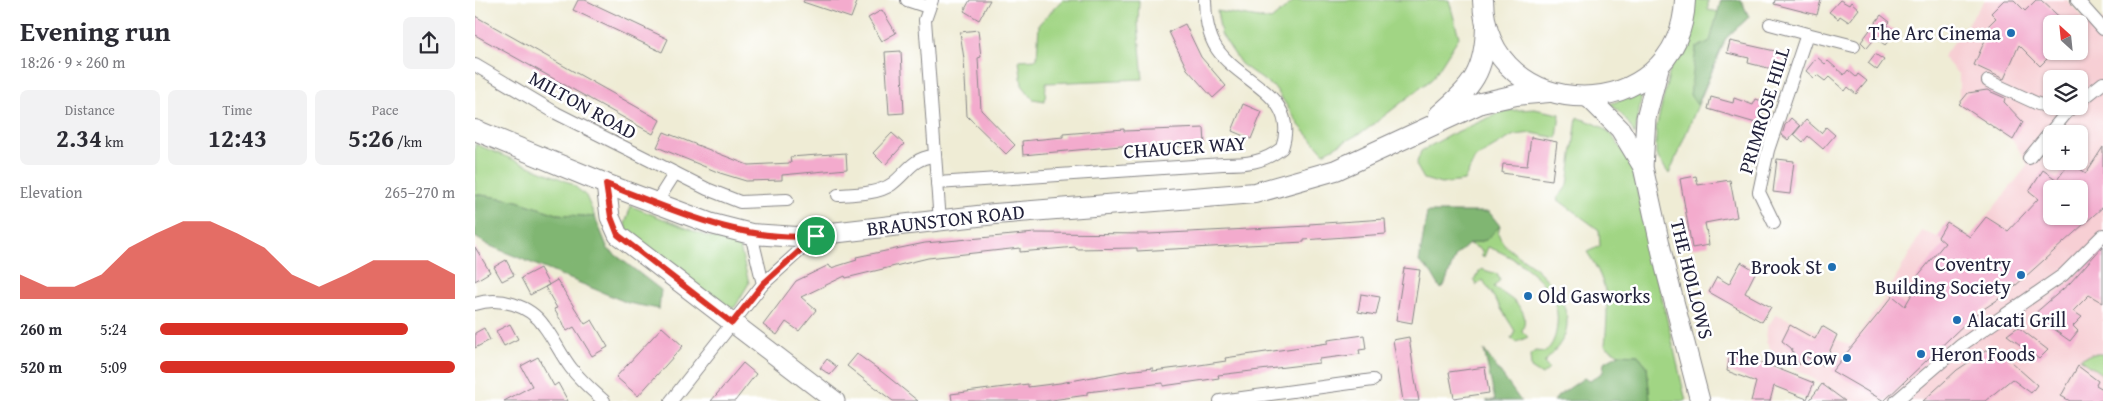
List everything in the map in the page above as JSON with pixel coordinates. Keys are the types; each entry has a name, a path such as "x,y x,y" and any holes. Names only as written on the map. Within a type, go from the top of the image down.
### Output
{"main road":[{"path":"1483,0 1486,24 1496,47 1509,66 1529,82 1549,92 1570,97 1589,98 1615,93 1639,82 1660,64 1677,38 1685,13 1685,0"},
{"name":"BRAUNSTON ROAD","path":"1424,128 1467,90 1480,66 1485,46 1486,24"},
{"path":"1643,167 1646,118 1660,64"},
{"name":"BRAUNSTON ROAD","path":"475,130 606,184 712,224 751,234 797,237 940,222 995,214 1255,193 1336,170 1481,103 1516,95 1549,92"},
{"path":"1589,98 1620,129 1643,167"},
{"name":"THE HOLLOWS","path":"1643,167 1665,267 1700,401"},
{"path":"606,184 611,217 618,235 835,401"}],"street":[{"path":"907,0 930,4 925,20 933,156 940,222"},
{"name":"CHAUCER WAY","path":"937,183 1223,164 1250,164 1271,157 1282,148 1286,121 1279,106 1216,48 1210,32 1205,0"},
{"path":"2077,0 2103,29"},
{"name":"PRIMROSE HILL","path":"1770,24 1854,46"},
{"name":"PRIMROSE HILL","path":"1774,223 1759,192 1768,150 1807,34"},
{"name":"MILTON ROAD","path":"475,65 556,113 707,189 739,202 787,200"},
{"path":"1989,81 2043,105"},
{"path":"2088,95 2103,84"},
{"path":"2029,158 2064,115"},
{"path":"838,195 859,194 886,188 918,159 933,156"},
{"path":"656,203 675,174"},
{"path":"751,234 763,284"},
{"path":"1896,401 1960,346 2063,275 2103,235"},
{"path":"671,401 763,284 816,236"},
{"path":"475,304 493,301 507,302 534,315 544,325 572,369 604,401"},
{"path":"1220,401 1373,380"}],"shaded area":[{"path":"1985,0 2067,0 2080,15 2043,15 2043,60 2088,60 2088,23 2093,29 2103,20 2103,401 1820,401 1830,388 1777,359 1766,342 1767,328 1776,314 1850,345 1883,301 1922,231 1938,237 1947,222 1970,237 2028,165 2013,140 1959,104 1959,75 1943,57"}],"green space":[{"path":"1062,0 1139,0 1138,24 1143,79 1046,83 1045,101 1033,99 1022,85 1019,60 1037,59 1039,24"},
{"path":"1295,0 1449,0 1459,37 1432,79 1366,130 1324,153 1299,125 1276,89 1241,64 1221,34 1217,11 1271,20"},
{"path":"1694,0 1708,0 1708,10 1719,12 1721,0 1741,0 1749,17 1726,38 1669,174 1656,155 1656,129 1672,62 1686,35"},
{"path":"1721,0 1741,0 1749,17 1726,38 1697,105 1690,95 1696,48 1710,41"},
{"path":"1643,88 1635,135 1624,117 1609,104 1625,99"},
{"path":"1534,109 1560,114 1557,138 1532,133 1514,135 1475,158 1464,181 1441,184 1424,179 1416,165 1421,151 1450,135 1504,111"},
{"path":"1577,118 1597,125 1610,134 1631,165 1686,401 1650,401 1647,366 1638,355 1619,354 1605,346 1606,297 1600,276 1587,252 1600,246 1599,230 1557,199 1568,185"},
{"path":"475,144 571,183 586,196 595,217 557,214 514,200 475,194"},
{"path":"475,194 514,200 557,214 595,217 608,249 661,290 659,309 628,303 488,245 475,237"},
{"path":"631,206 706,236 739,244 749,283 735,307 724,310 631,239 625,224"},
{"path":"1427,212 1489,212 1500,226 1486,240 1469,244 1456,255 1444,286 1441,289 1431,272 1419,262"},
{"path":"1500,226 1498,233 1504,244 1541,273 1555,290 1565,311 1567,321 1566,332 1559,345 1544,363 1549,369 1542,375 1531,368 1530,355 1535,351 1545,352 1554,340 1557,311 1553,298 1536,276 1513,258 1488,247 1484,257 1482,257 1482,250 1469,244 1486,240"},
{"path":"1481,269 1497,274 1500,280 1494,287 1513,300 1522,310 1524,323 1522,331 1528,337 1517,342 1511,339 1515,331 1483,280 1476,285 1474,280"},
{"path":"1484,350 1521,401 1486,401 1495,400"},
{"path":"1619,354 1638,355 1647,366 1650,401 1554,401 1558,396 1584,378 1590,381 1603,372 1604,362"},
{"path":"2091,354 2103,354 2103,375 2080,359"}],"building":[{"path":"578,0 585,0 668,39 662,52 573,10"},
{"path":"804,0 851,0 857,2 851,18 803,2"},
{"path":"970,0 990,0 979,20 964,11"},
{"path":"1775,0 1821,0 1817,15 1774,4"},
{"path":"1840,0 1849,5 1851,2 1859,9 1849,22 1840,16 1838,19 1829,12"},
{"path":"2004,0 2014,0 2025,11 2036,0 2041,0 2057,15 2043,15 2043,60 2046,60 2040,66 2019,45 2004,79 1974,65 1986,38 1981,33 1996,18 1991,13"},
{"path":"882,10 896,33 882,41 868,18"},
{"path":"1881,15 1890,22 1887,25 1896,32 1885,45 1877,39 1878,35 1867,48 1861,42"},
{"path":"475,16 660,120 653,134 475,35"},
{"path":"1185,24 1201,57 1226,86 1213,98 1187,69 1169,32"},
{"path":"978,30 981,57 978,58 981,110 1015,145 1006,154 967,116 964,59 960,32"},
{"path":"1730,41 1784,53 1780,71 1748,63 1749,58 1727,53"},
{"path":"901,51 904,113 889,114 885,52"},
{"path":"1875,54 1884,60 1877,70 1868,63"},
{"path":"1817,57 1825,64 1828,61 1844,75 1848,70 1856,77 1858,74 1867,81 1856,94 1848,87 1845,91 1829,77 1825,81 1817,75 1814,78 1806,71"},
{"path":"1987,90 2005,98 2004,102 2023,122 2013,140 1959,104 1968,93"},
{"path":"1711,97 1733,103 1734,98 1753,105 1756,99 1767,103 1759,124 1708,109"},
{"path":"1243,104 1262,112 1251,139 1232,131"},
{"path":"1791,118 1800,126 1788,140 1782,135 1785,125"},
{"path":"1806,120 1821,133 1826,127 1835,135 1823,149 1808,136 1803,142 1794,134"},
{"path":"1204,128 1205,145 1171,147 1171,144 1132,147 1132,145 1023,155 1022,141 1063,137 1063,134 1124,129 1124,131"},
{"path":"664,132 748,165 791,163 790,157 846,153 847,169 782,175 782,180 746,181 720,173 657,147"},
{"path":"892,133 904,144 885,165 873,153"},
{"path":"1531,137 1557,142 1552,180 1502,173 1503,164 1527,166"},
{"path":"2103,147 2103,207 2088,220 2088,180 2057,180 2064,170 2082,170 2086,173"},
{"path":"1777,159 1794,161 1790,194 1773,192"},
{"path":"2043,170 2057,180 2043,180 2043,225 2083,225 2005,295 1973,316 1884,401 1832,371 1893,296 1905,306 1920,280 1916,278 1945,243 1938,237 1947,222 1970,237 1986,217 2008,231 2038,199 2029,192"},
{"path":"1696,176 1698,185 1730,180 1737,217 1705,223 1709,245 1692,248 1680,179"},
{"path":"1385,219 1386,234 1304,240 1304,242 1137,251 1137,248 1076,249 1076,247 1020,252 1020,248 928,258 846,278 845,276 801,297 816,310 799,331 786,322 777,335 763,325 796,281 829,265 831,268 857,260 856,257 925,243 1035,233 1149,234 1309,226 1309,224"},
{"path":"2103,246 2103,303 2089,295 2073,311 2082,317 2073,326 2078,331 2070,341 2033,315 2070,283"},
{"path":"475,247 490,272 475,281"},
{"path":"506,260 514,275 502,281 494,267"},
{"path":"1741,262 1756,271 1745,293 1771,307 1762,322 1709,292 1717,277 1729,284"},
{"path":"540,268 549,285 530,295 521,278"},
{"path":"1404,268 1420,270 1412,323 1396,320"},
{"path":"557,280 585,324 592,320 608,347 592,356 574,327 567,331 554,309 557,308 545,287"},
{"path":"1361,294 1380,297 1376,315 1358,312"},
{"path":"510,324 518,339 504,346 496,331"},
{"path":"1790,325 1815,339 1822,326 1837,335 1823,366 1805,356 1799,365 1791,348 1782,341"},
{"path":"662,327 683,346 638,396 616,377"},
{"path":"2018,327 2048,350 2039,359 2007,335"},
{"path":"484,328 490,340 475,348 475,333"},
{"path":"1364,335 1366,349 1359,350 1360,354 1319,359 1319,363 1218,375 1219,378 1163,386 1163,383 1087,392 1087,395 1045,401 952,401 951,394 1028,384 1028,387 1060,383 1125,371 1153,368 1153,371 1193,366 1226,361 1225,358 1328,343 1328,340"},
{"path":"1409,337 1419,401 1403,401 1393,340"},
{"path":"1993,346 2037,385 2031,393 2012,379 1985,401 1923,401 1957,370"},
{"path":"857,354 918,401 893,401 866,381 847,366"},
{"path":"1730,355 1774,367 1814,383 1807,399 1774,386 1770,401 1751,401 1756,382 1727,371"},
{"path":"538,357 554,386 558,383 568,401 504,401 532,386 521,366"},
{"path":"827,359 837,367 830,375 820,368"},
{"path":"743,363 756,374 735,401 711,401"},
{"path":"2078,366 2098,381 2096,385 2103,389 2103,401 2070,401 2061,396"},
{"path":"1485,367 1489,393 1454,398 1449,372"},
{"path":"1822,384 1845,401 1809,401"}],"place":[{"name":"The Arc Cinema","path":"2011,33"},
{"name":"Brook St","path":"1832,267"},
{"name":"Coventry Building Society","path":"2021,275"},
{"name":"Old Gasworks","path":"1528,296"},
{"name":"Alacati Grill","path":"1957,320"},
{"name":"Heron Foods","path":"1921,354"},
{"name":"The Dun Cow","path":"1847,358"}],"route":[{"path":"606,184 712,224 751,234 797,237 816,236 763,284 732,323 632,248 618,235 611,217 606,184"}]}
